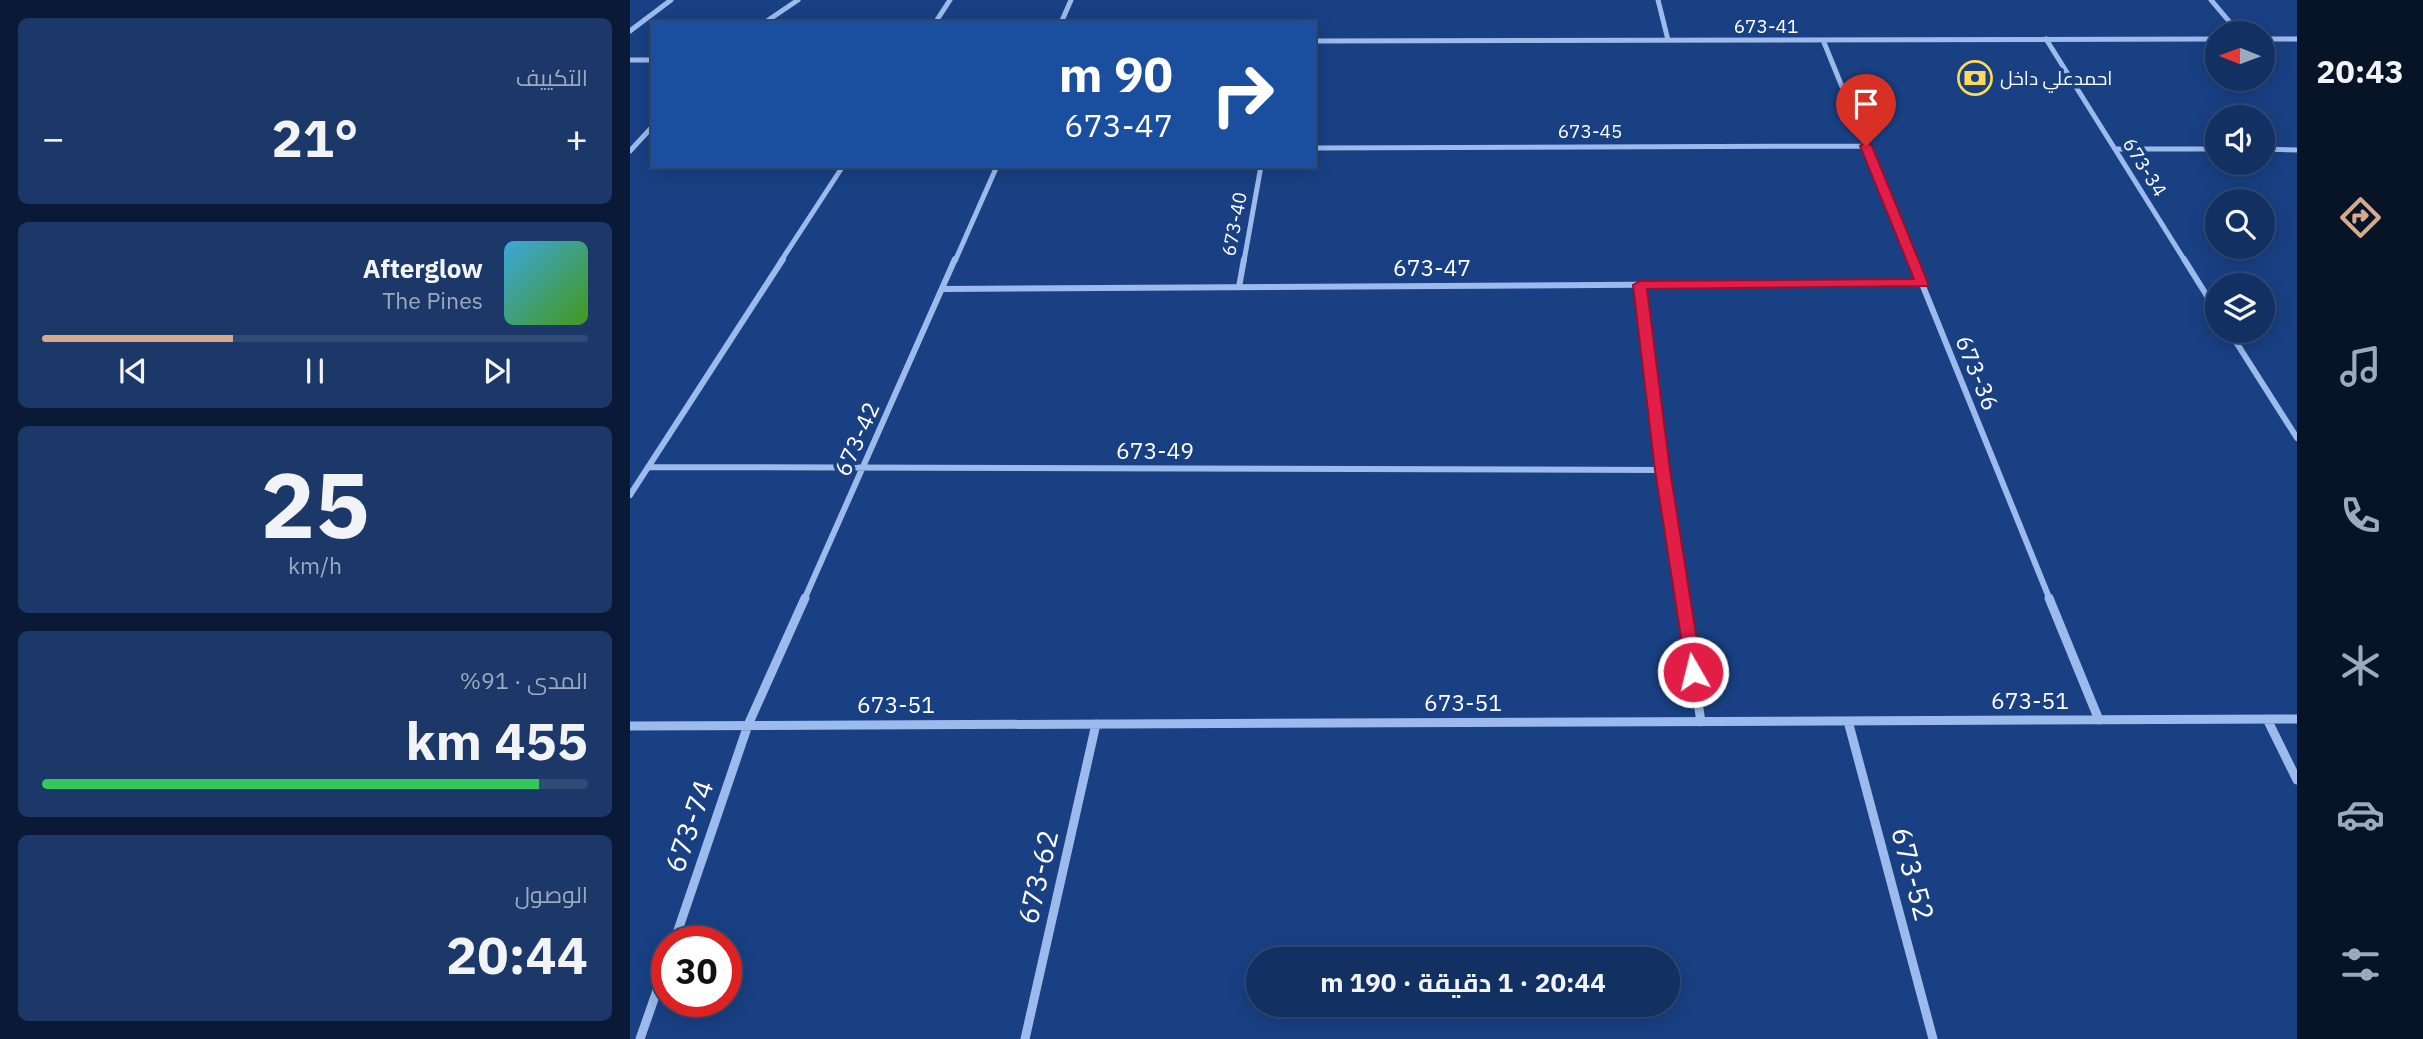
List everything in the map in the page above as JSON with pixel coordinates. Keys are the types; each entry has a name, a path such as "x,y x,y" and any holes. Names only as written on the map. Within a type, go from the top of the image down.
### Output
{"street":[{"path":"630,31 671,0"},
{"path":"767,21 797,0"},
{"path":"937,21 950,0"},
{"path":"1062,21 1071,0"},
{"path":"1658,0 1668,40"},
{"path":"2211,0 2229,21"},
{"name":"673-34","path":"2046,39 2205,293"},
{"name":"673-41","path":"1316,41 2205,39"},
{"path":"2275,39 2297,39"},
{"name":"673-36","path":"1823,40 2099,720"},
{"path":"630,60 651,60"},
{"path":"630,151 651,127"},
{"name":"673-45","path":"1316,148 1866,146"},
{"path":"2115,149 2205,149"},
{"path":"2275,149 2297,150"},
{"path":"630,495 842,168"},
{"name":"673-42","path":"748,725 996,168"},
{"name":"673-40","path":"1239,287 1261,168"},
{"name":"673-47","path":"943,289 1922,283"},
{"path":"1640,285 1663,470 1701,722"},
{"path":"2237,343 2297,438"},
{"name":"673-49","path":"648,467 1663,470"},
{"path":"2267,719 2297,780"},
{"name":"673-51","path":"630,726 2297,719"},
{"name":"673-52","path":"1848,721 1933,1039"},
{"name":"673-62","path":"1025,1039 1096,724"},
{"name":"673-74","path":"679,926 748,725"},
{"path":"640,1039 651,1008"}],"place":[{"name":"احمدعلي داخل","path":"1975,78"}],"route":[{"path":"1693,672 1663,470 1640,285 1922,283 1866,146"}]}
